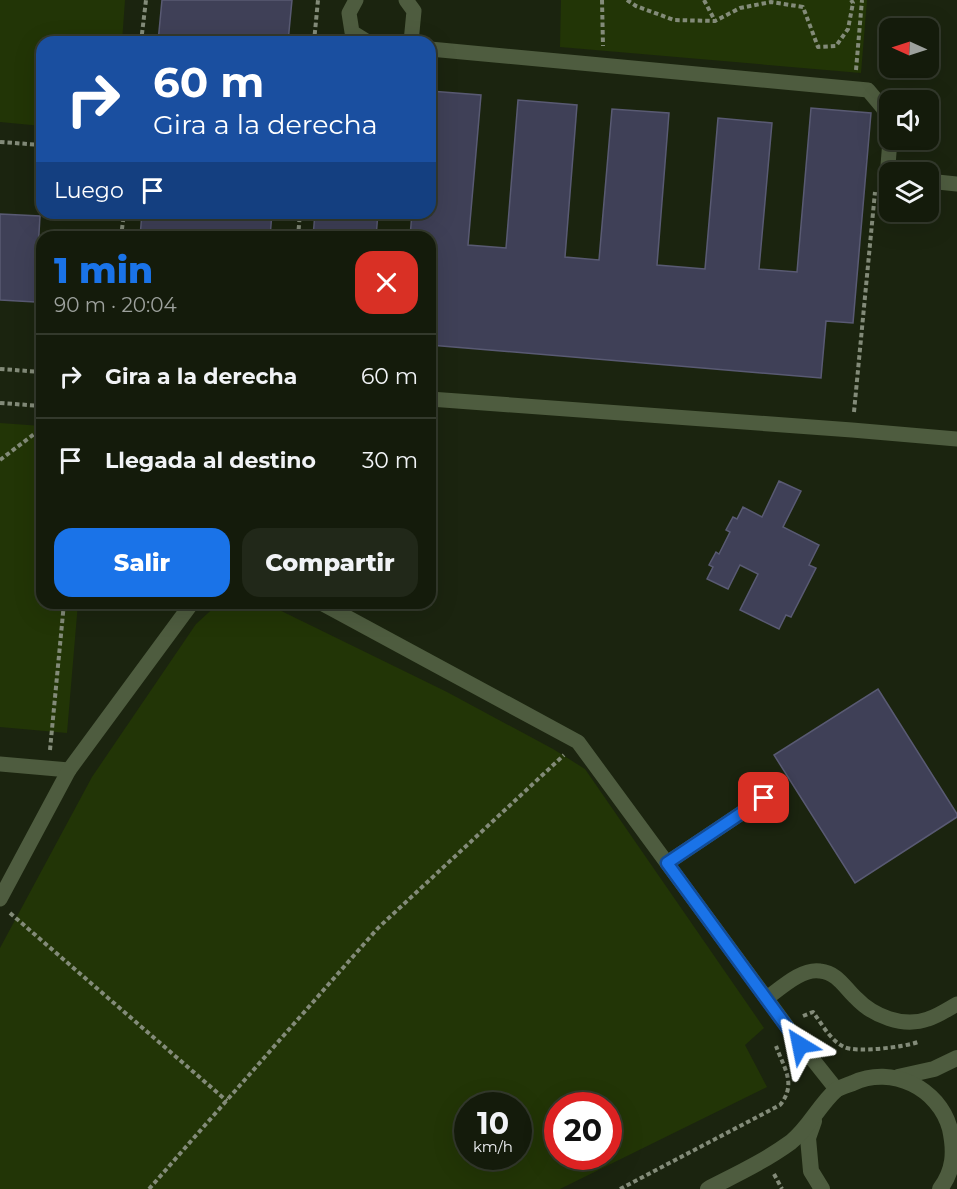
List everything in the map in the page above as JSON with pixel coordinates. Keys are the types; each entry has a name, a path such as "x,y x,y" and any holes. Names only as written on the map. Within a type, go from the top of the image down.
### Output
{"street":[{"path":"708,1189 766,1159 794,1139 837,1090 865,1077 898,1077 934,1068 957,1058"},
{"path":"898,1077 926,1091 946,1116 954,1147 948,1178"},
{"path":"817,1112 808,1138 811,1171 822,1189"}],"lane":[{"path":"356,0 349,13 352,32 358,36"},
{"path":"406,0 414,11 412,36"},
{"path":"436,50 854,88 868,90 879,103"},
{"path":"939,182 957,184"},
{"path":"436,399 957,439"},
{"path":"0,899 69,770 188,609"},
{"path":"332,609 578,742 837,1090"},
{"path":"0,764 69,770"},
{"path":"667,863 764,798"},
{"path":"767,998 797,976 819,970 839,978 857,1000 882,1017 901,1023 927,1020 957,1004"}],"path":[{"path":"142,36 146,0"},
{"path":"315,36 318,0"},
{"path":"602,0 604,65"},
{"path":"627,0 636,6 674,20 716,21 740,8 771,1 803,7 818,48 836,46 848,29 853,3 851,0"},
{"path":"636,6 641,0"},
{"path":"704,0 716,21"},
{"path":"854,88 862,0"},
{"path":"0,142 36,145"},
{"path":"852,430 875,191"},
{"path":"0,369 36,372"},
{"path":"0,403 36,406"},
{"path":"0,460 36,433"},
{"path":"48,768 63,609"},
{"path":"148,1189 378,928 578,742"},
{"path":"9,912 227,1101"},
{"path":"620,1189 780,1105 788,1096 790,1085 772,1038 807,1013 813,1012 832,1038 846,1048 902,1048 920,1042"}],"green space":[{"path":"0,0 125,0 122,36 36,36 36,125 0,122"},
{"path":"561,0 867,0 861,73 560,47"},
{"path":"0,423 36,426 36,609 77,609 67,733 0,727"},
{"path":"212,609 277,609 447,692 553,749 585,769 764,1028 745,1045 767,1087 622,1158 622,1092 544,1092 544,1170 599,1170 560,1189 0,1189 0,948 92,777 196,624"}],"building":[{"path":"162,0 292,0 289,36 159,36"},
{"path":"436,91 481,95 468,245 506,248 518,100 577,105 565,257 599,260 612,109 669,113 657,265 705,269 718,118 772,123 759,269 797,272 811,108 871,113 853,323 826,321 821,378 436,346 436,231 410,231 412,219 436,219"},
{"path":"0,214 36,216 36,219 40,219 39,231 36,231 35,302 0,300"},
{"path":"142,219 272,219 270,231 140,231"},
{"path":"314,219 378,219 376,231 314,231"},
{"path":"779,481 801,491 783,527 819,545 809,565 816,568 791,617 786,615 779,629 740,610 758,574 740,565 728,589 707,579 713,567 709,565 716,552 719,554 730,532 726,530 733,517 737,519 743,507 762,517"},
{"path":"878,689 957,817 855,883 774,755"}],"route":[{"path":"764,798 667,863 800,1045"}]}
